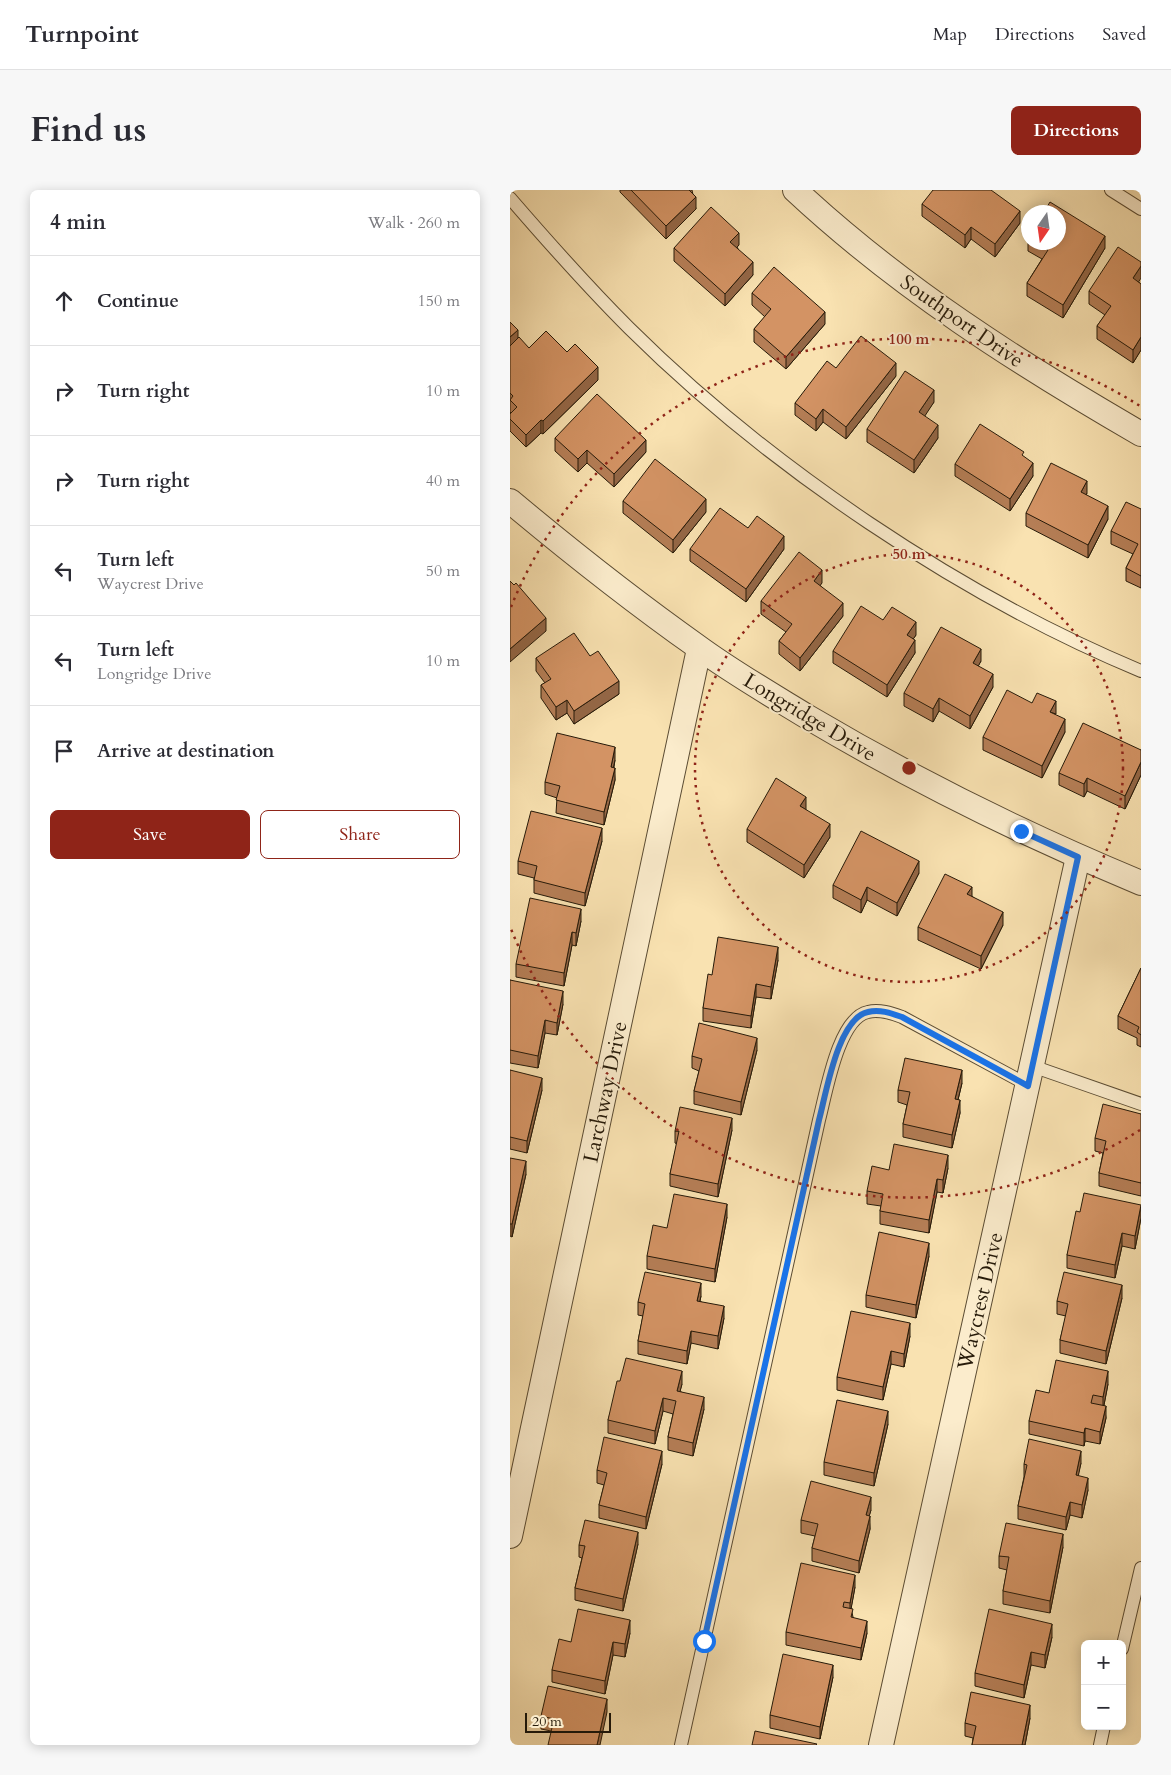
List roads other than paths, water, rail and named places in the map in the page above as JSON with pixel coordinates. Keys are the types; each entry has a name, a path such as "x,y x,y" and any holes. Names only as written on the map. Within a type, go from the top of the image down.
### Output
{"street":[{"name":"Southport Drive","path":"795,190 830,223 941,310 1048,381 1141,434"},
{"name":"Longridge Drive","path":"510,500 601,577 699,648 871,754 1021,831 1141,883"},
{"name":"Larchway Drive","path":"510,1536 699,648"},
{"name":"Waycrest Drive","path":"881,1745 1078,857"}],"lane":[{"path":"1111,190 1141,209"},
{"path":"510,198 556,252 629,328 710,402 780,458 857,515 941,568 1012,609 1086,648 1141,671"},
{"path":"681,1745 819,1120 838,1050 849,1026 856,1017 867,1012 888,1012 1030,1076 1141,1104"},
{"path":"1124,1640 1141,1568"},
{"path":"1100,1745 1103,1730"}]}
